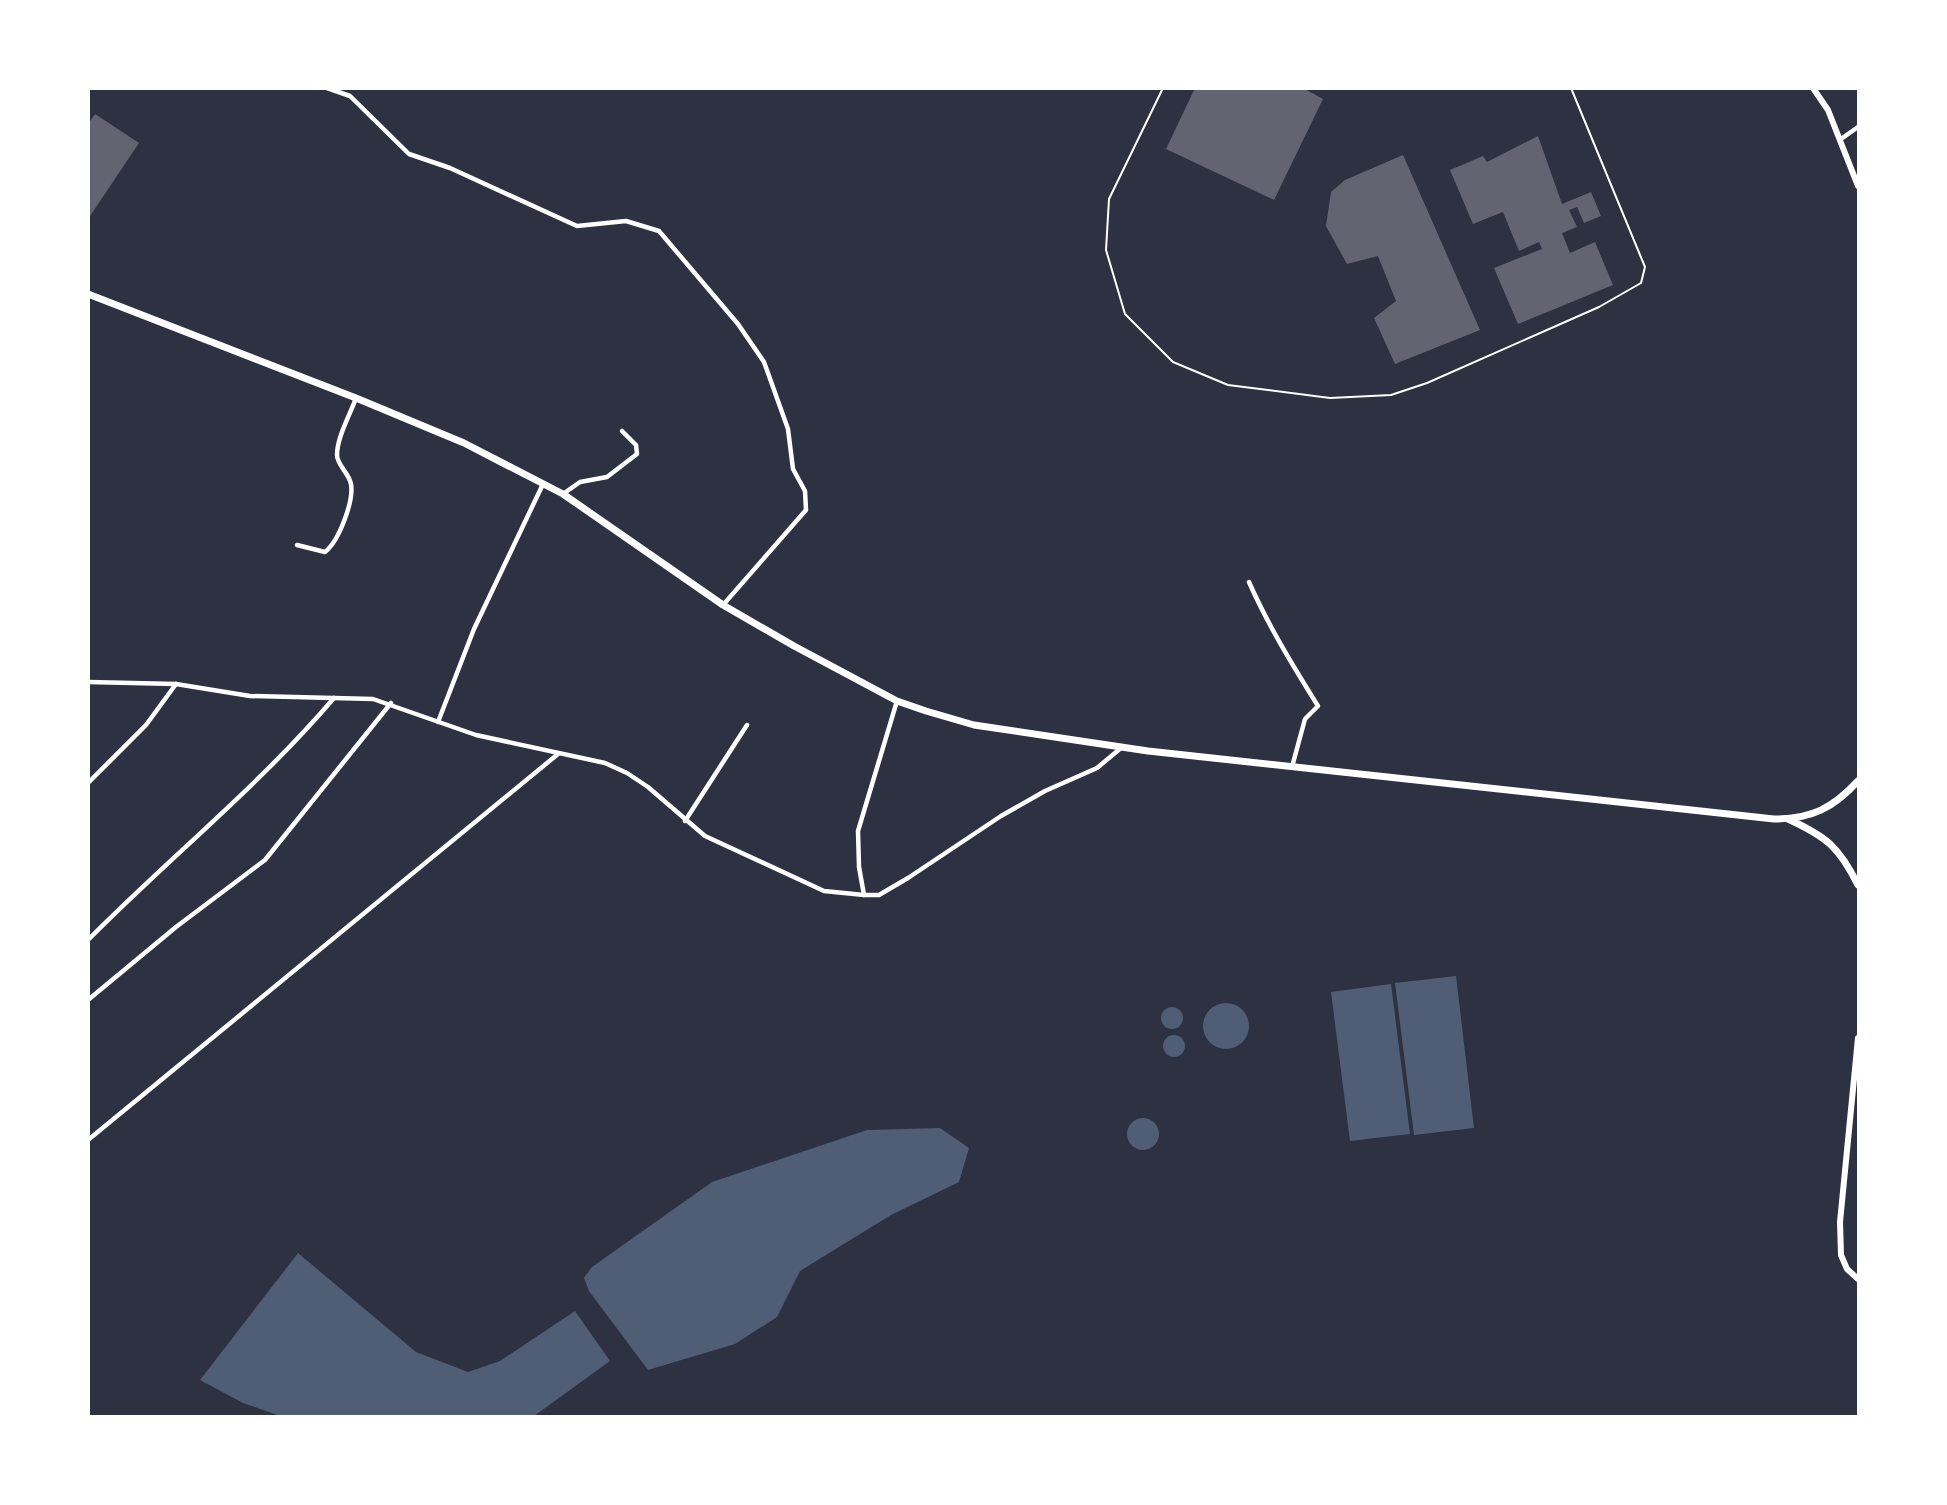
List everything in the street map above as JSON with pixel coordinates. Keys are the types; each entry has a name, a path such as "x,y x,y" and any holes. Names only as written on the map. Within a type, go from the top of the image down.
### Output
{"main road":[{"path":"1813,88 1828,110 1858,186"},
{"path":"88,294 464,442 563,494 723,605 813,657 897,701 974,725 1121,748 1788,819 1822,834 1846,860 1858,885"},
{"path":"1788,819 1826,810 1858,781"},
{"path":"1858,1038 1840,1222 1841,1255 1847,1269 1858,1279"}],"street":[{"path":"327,88 350,96 409,154 450,168 577,226 626,221 659,231 738,324 764,362 788,429 793,469 805,490 806,510 723,605"},
{"path":"1841,139 1858,128"},
{"path":"297,545 325,552 331,547 347,512 351,496 351,482 337,459 337,448 356,398"},
{"path":"563,494 580,482 607,477 637,454 636,445 622,431"},
{"path":"438,722 474,628 543,484"},
{"path":"1249,582 1261,608 1283,643 1286,656 1318,706 1305,719 1293,767"},
{"path":"88,682 176,684 250,696 373,699 391,703 476,735 605,763 627,773 705,836 824,891 864,895 879,895 1001,816 1045,791 1097,768 1121,748"},
{"path":"88,783 146,725 176,684"},
{"path":"88,940 259,778 334,698"},
{"path":"864,895 859,867 858,831 897,701"},
{"path":"88,1000 176,927 265,860 391,703"},
{"path":"685,821 747,725"},
{"path":"88,1140 558,754"}],"lane":[{"path":"1163,88 1109,199 1106,250 1125,314 1173,362 1228,385 1330,398 1391,395 1426,383 1599,307 1641,283 1645,267 1571,88"}],"water":[{"path":"1456,976 1474,1128 1414,1135 1395,983"},
{"path":"1391,984 1410,1134 1350,1141 1331,992"},
{"path":"1226,1003 1242,1010 1249,1026 1242,1042 1226,1049 1210,1042 1203,1026 1210,1010"},
{"path":"1172,1007 1180,1010 1183,1018 1180,1026 1172,1029 1164,1026 1161,1018 1164,1010"},
{"path":"1174,1035 1182,1038 1185,1046 1182,1054 1174,1057 1166,1054 1163,1046 1166,1038"},
{"path":"1143,1118 1154,1123 1159,1134 1154,1145 1143,1150 1132,1145 1127,1134 1132,1123"},
{"path":"940,1128 969,1148 959,1182 891,1215 800,1271 777,1317 735,1344 648,1370 589,1291 584,1278 592,1267 712,1182 867,1130"},
{"path":"298,1253 416,1352 468,1372 500,1361 575,1311 610,1361 534,1416 280,1416 243,1403 200,1380"}],"building":[{"path":"1195,88 1303,88 1323,99 1274,200 1166,149"},
{"path":"95,114 139,143 88,219 88,124"},
{"path":"1538,136 1562,204 1591,192 1601,216 1584,223 1577,207 1569,210 1577,227 1562,233 1570,253 1595,242 1613,285 1518,324 1494,268 1542,249 1539,242 1519,251 1503,212 1473,224 1450,170 1483,156 1487,162"},
{"path":"1403,155 1480,330 1395,364 1374,318 1396,301 1378,256 1347,264 1326,226 1331,192 1345,180"}]}
